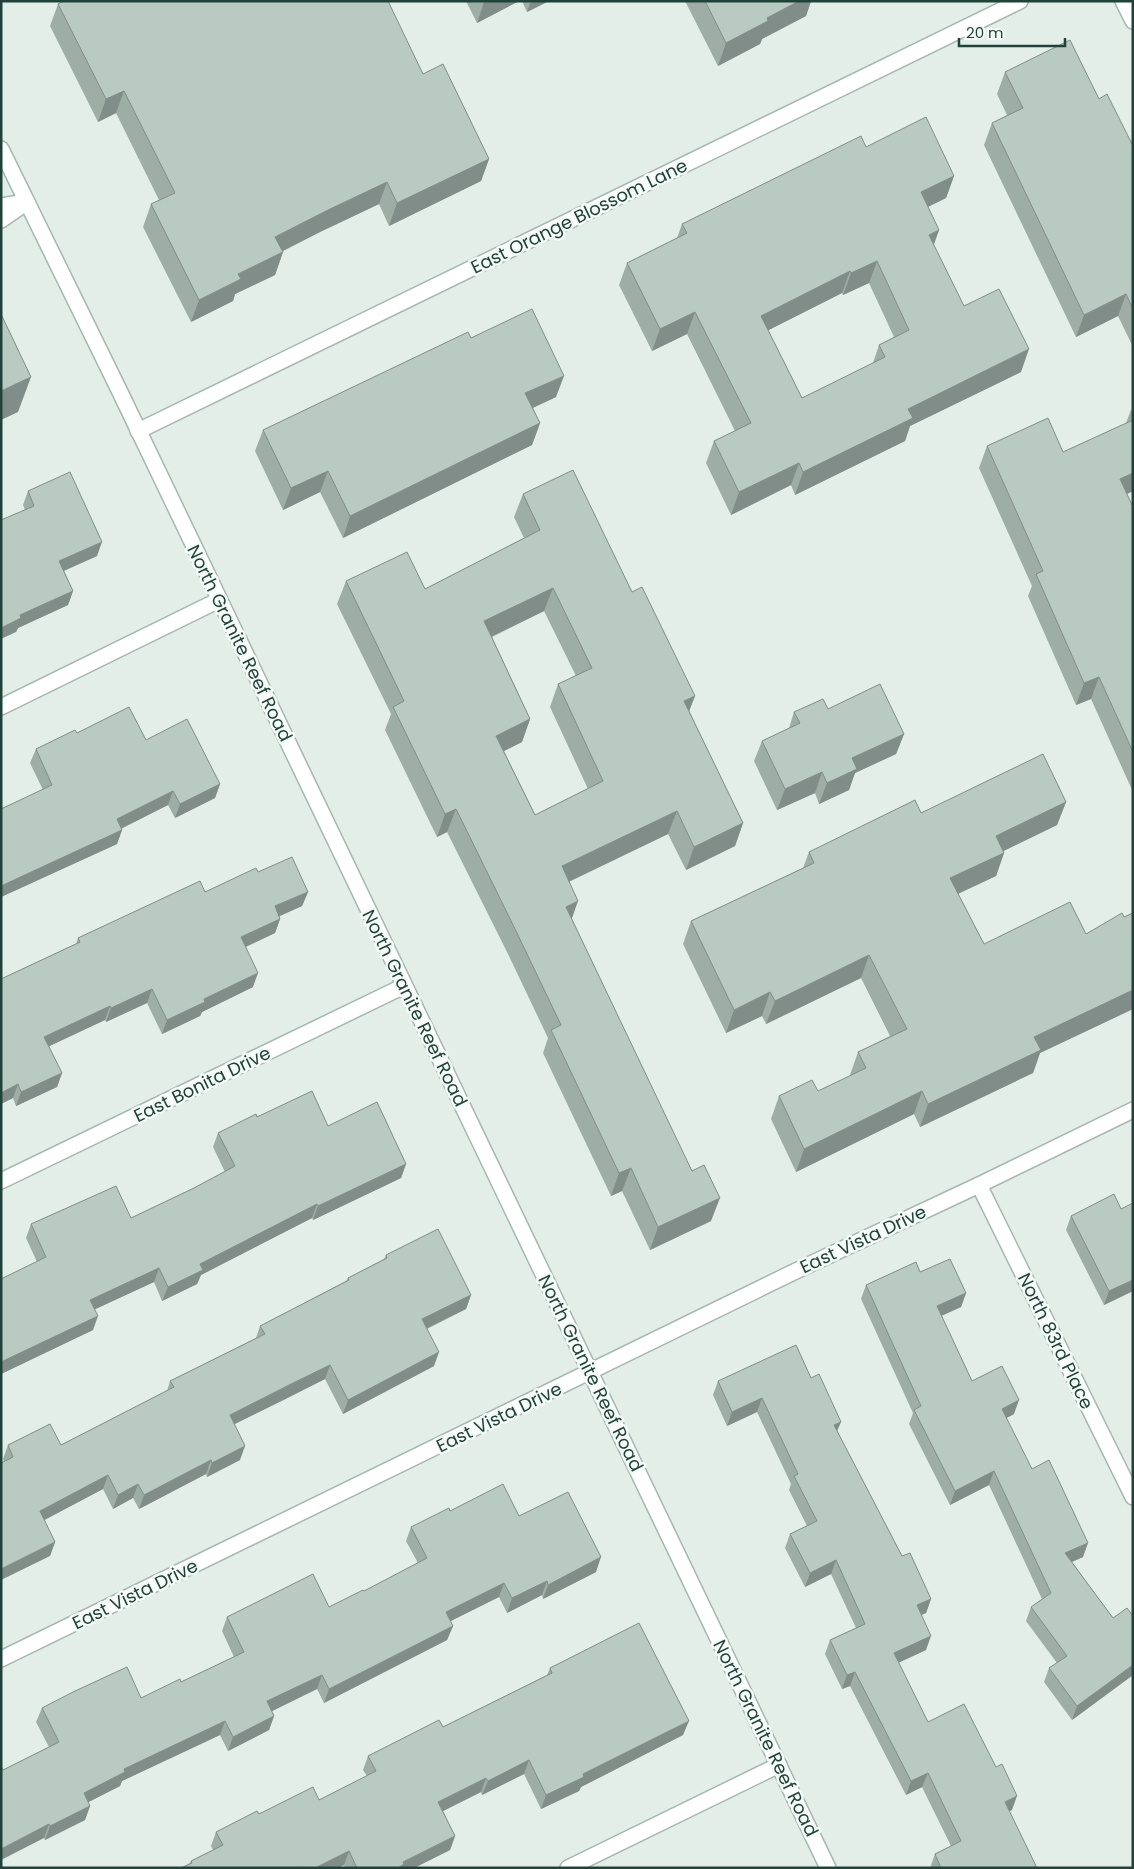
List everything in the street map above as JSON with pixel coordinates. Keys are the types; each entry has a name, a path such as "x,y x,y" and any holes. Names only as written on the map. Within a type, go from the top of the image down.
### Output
{"street":[{"name":"East Orange Blossom Lane","path":"138,431 1020,1"},
{"path":"1123,1 1133,21"},
{"name":"North Granite Reef Road","path":"1,149 828,1868"},
{"path":"1,206 27,202"},
{"path":"1,220 27,202"},
{"path":"1,707 219,600"},
{"name":"East Bonita Drive","path":"1,1181 404,986"},
{"name":"East Vista Drive","path":"1,1659 802,1268 1133,1110"},
{"name":"North 83rd Place","path":"979,1185 1133,1497"},
{"path":"568,1868 779,1765"}],"building":[{"path":"64,1 388,1 423,74 443,64 489,159 397,203 387,182 328,210 275,237 283,252 238,274 241,279 199,300 151,204 175,193 124,91 106,99 58,4"},
{"path":"705,1 799,1 767,18 768,21 726,43"},
{"path":"1070,40 1099,99 1107,94 1133,146 1133,309 1126,294 1084,315 992,123 1023,108 1005,72"},
{"path":"926,117 954,176 921,192 939,230 929,235 964,306 999,289 1029,349 908,409 913,418 803,472 799,463 739,492 714,441 751,423 695,312 660,329 627,263 687,233 682,224 861,136 866,147","holes":["877,261 909,330 879,345 885,357 802,398 761,316 850,271 851,273"]},
{"path":"532,309 564,376 525,393 540,423 350,516 328,471 291,488 263,430 468,332 471,338"},
{"path":"1,314 31,377 1,391"},
{"path":"1048,418 1063,452 1133,420 1133,473 1120,479 1133,507 1133,752 1099,677 1084,683 1036,574 1043,571 987,446"},
{"path":"573,470 632,592 642,587 695,696 684,701 743,823 694,847 677,811 562,866 578,901 566,907 692,1171 704,1165 720,1198 658,1227 631,1168 619,1173 551,1030 561,1025 516,931 456,809 445,814 393,707 404,701 346,581 407,552 425,589 540,530 523,494","holes":["553,588 592,668 558,684 603,781 535,815 496,736 530,719 484,621"]},
{"path":"70,472 102,542 59,561 73,591 20,615 21,618 1,628 1,520 34,506 28,491"},
{"path":"880,684 904,734 852,758 857,769 827,783 822,772 785,789 762,741 800,723 794,712 823,699 828,709"},
{"path":"129,707 146,740 187,719 220,784 180,804 173,791 117,819 122,830 1,886 1,809 52,785 36,749 75,730 77,733"},
{"path":"1043,754 1066,802 996,836 1004,853 950,878 984,944 1070,902 1086,934 1122,913 1124,917 1133,913 1133,990 1034,1037 1041,1050 928,1104 922,1091 804,1149 779,1096 812,1080 818,1091 866,1068 858,1052 907,1029 869,955 775,1001 770,992 734,1010 691,921 814,863 809,852 915,800 921,813"},
{"path":"292,857 308,892 275,906 280,919 241,937 258,973 204,999 205,1002 167,1020 152,989 111,1008 110,1006 44,1037 62,1073 21,1092 18,1084 1,1093 1,979 80,942 78,938 200,881 205,892 256,868 258,872"},
{"path":"312,1091 328,1126 377,1102 406,1164 318,1206 317,1204 200,1264 203,1270 168,1287 159,1268 90,1300 98,1316 1,1362 1,1279 46,1257 31,1224 116,1186 131,1218 235,1166 218,1133 256,1114 257,1117"},
{"path":"1114,1194 1121,1209 1133,1203 1133,1280 1109,1291 1071,1216"},
{"path":"438,1229 471,1295 422,1319 439,1352 348,1400 330,1365 291,1384 230,1415 245,1446 212,1463 211,1460 144,1495 138,1484 118,1495 108,1475 40,1511 55,1542 1,1569 1,1463 13,1457 8,1445 50,1424 61,1445 174,1387 170,1381 265,1334 260,1326 349,1280 348,1278 387,1258 386,1255"},
{"path":"950,1259 966,1293 937,1306 972,1381 1002,1366 1019,1400 1002,1409 1032,1469 1049,1460 1088,1543 1065,1553 1113,1618 1127,1608 1133,1616 1133,1665 1077,1706 1049,1668 1067,1656 1031,1607 1051,1593 994,1471 955,1491 914,1410 921,1406 866,1285 916,1262 920,1272"},
{"path":"796,1345 811,1378 819,1374 841,1422 834,1425 902,1556 910,1553 931,1599 917,1605 931,1636 894,1653 928,1722 964,1704 996,1767 1002,1764 1017,1796 1005,1802 1037,1868 941,1868 935,1854 961,1841 928,1773 911,1781 855,1672 847,1675 830,1640 865,1624 836,1560 810,1573 790,1534 817,1521 794,1476 798,1474 762,1398 732,1412 718,1381"},
{"path":"503,1484 519,1516 568,1492 601,1557 548,1585 547,1581 512,1598 504,1583 446,1612 453,1626 329,1689 322,1675 267,1701 274,1716 233,1737 225,1721 124,1769 125,1772 84,1793 90,1806 50,1826 49,1824 1,1849 1,1766 3,1770 59,1742 42,1708 127,1667 141,1698 180,1679 181,1682 244,1652 227,1617 313,1574 329,1607 364,1591 427,1558 411,1527 449,1508 450,1511"},
{"path":"639,1623 689,1721 583,1774 584,1777 546,1795 529,1760 488,1781 486,1778 438,1802 455,1836 403,1862 404,1864 398,1868 357,1868 349,1851 315,1868 181,1868 223,1845 216,1832 257,1811 259,1814 313,1787 319,1800 376,1771 368,1756 439,1720 443,1727 552,1673 550,1668"}]}
